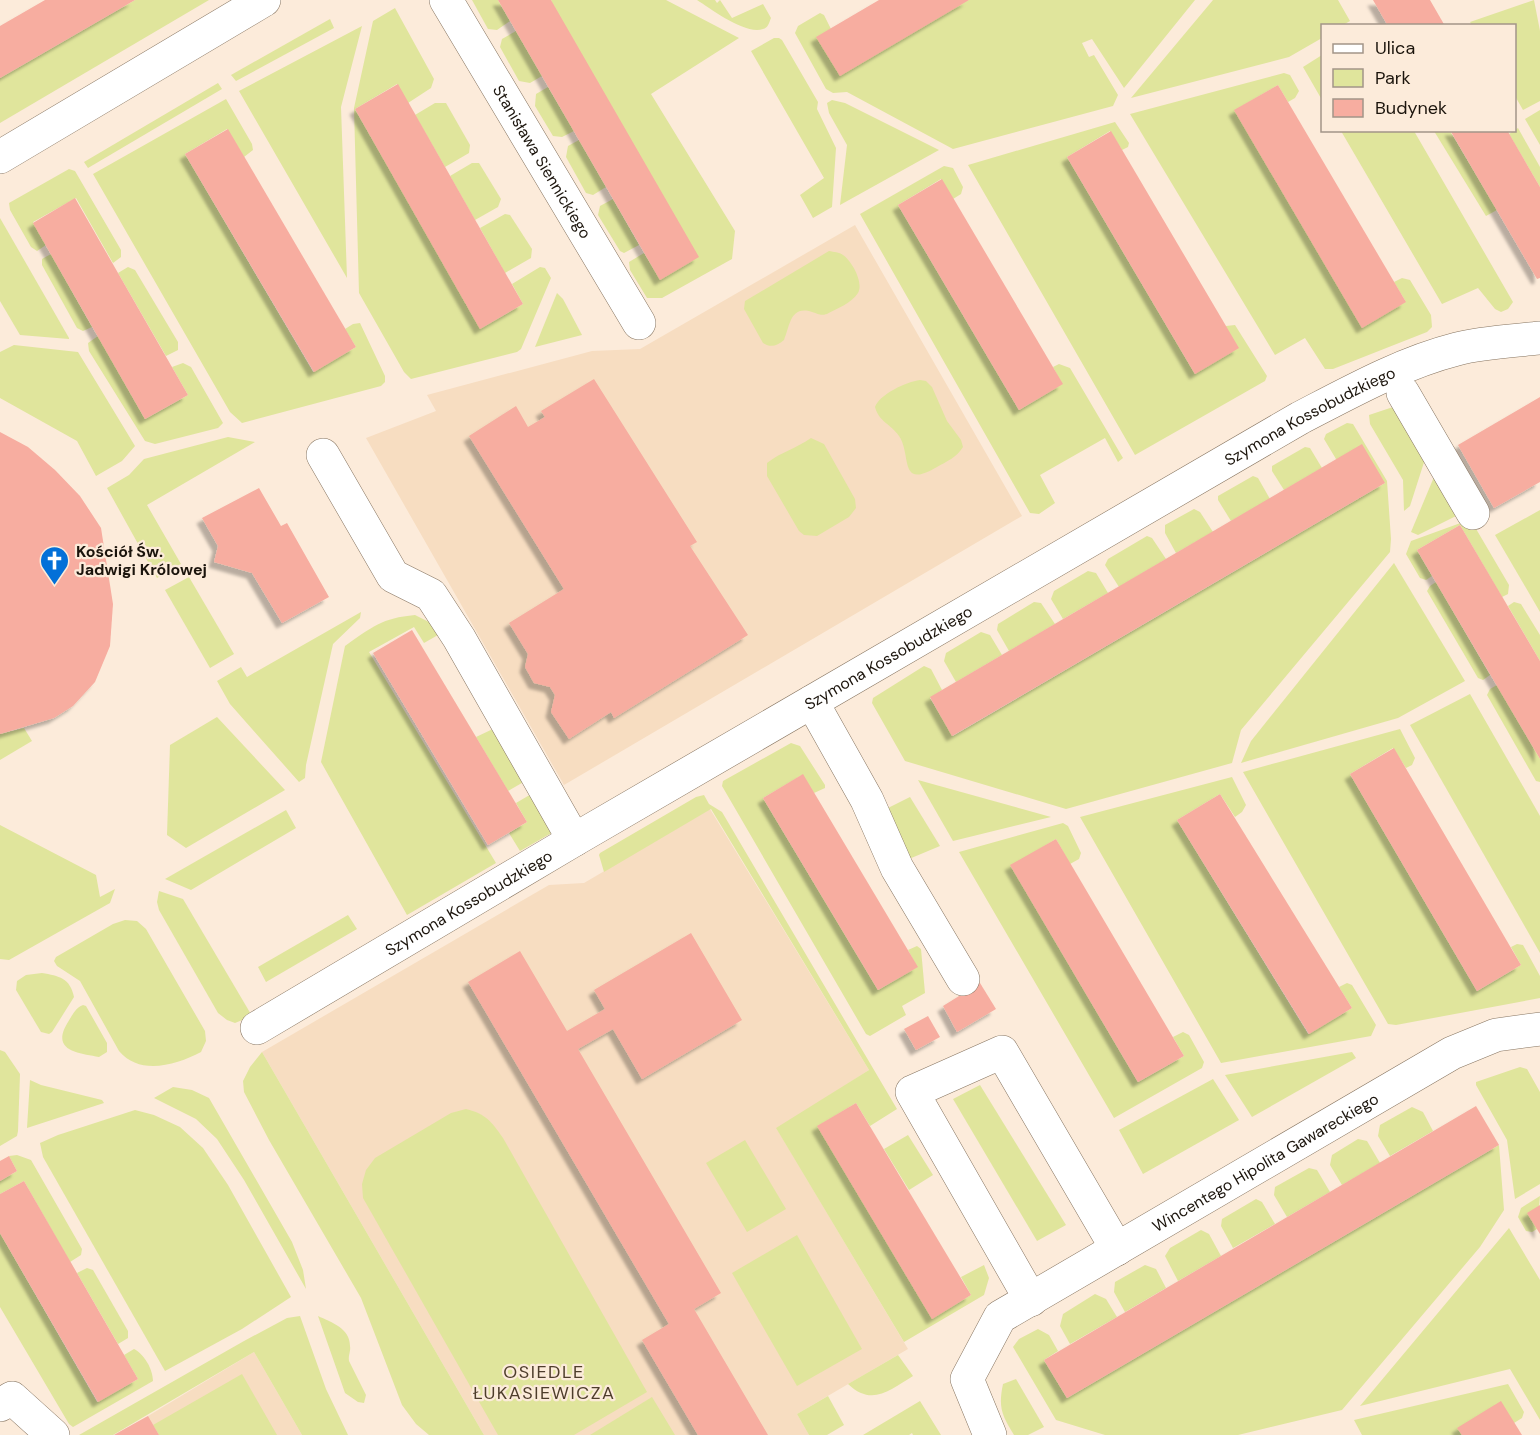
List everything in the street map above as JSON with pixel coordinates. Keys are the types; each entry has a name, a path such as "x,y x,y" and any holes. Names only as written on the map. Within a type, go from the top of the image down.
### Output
{"street":[{"path":"0,157 264,0"},
{"name":"Stanisława Siennickiego","path":"446,0 639,323"},
{"name":"Szymona Kossobudzkiego","path":"257,1028 574,840 1300,418 1349,392 1403,368 1458,349 1540,338"},
{"path":"1403,393 1473,513"},
{"path":"323,455 393,576 431,595 459,638 574,840"},
{"path":"812,702 867,800 897,868 963,979"},
{"name":"Wincentego Hipolita Gawareckiego","path":"990,1435 967,1379 1000,1317 1452,1053 1496,1035 1540,1029"},
{"path":"1031,1300 912,1092 1002,1052 1117,1249"},
{"path":"4,1394 53,1435"}],"shaded area":[{"path":"855,225 1022,516 564,785 366,438 436,411 427,395 592,351 640,349"},
{"path":"710,809 869,1070 777,1129 908,1349 797,1414 809,1435 484,1435 262,1052 549,885 584,883"},
{"path":"254,1352 302,1435 114,1435 148,1416"}],"green space":[{"path":"135,0 209,0 0,123 0,78"},
{"path":"472,0 498,0 510,21 497,30 488,29"},
{"path":"551,0 666,0 739,38 651,94 735,231 732,259 662,298 647,298 630,270 629,262 644,253 660,279"},
{"path":"697,0 715,0 717,3 720,0 732,18 763,4 771,18 765,28 756,30 747,28 728,20"},
{"path":"969,0 1195,0 1124,88 1092,39 1082,43 1089,57 1094,55 1118,95 1113,106 953,149 847,92 833,93 826,89 795,33 798,26 820,13 824,15 831,29 817,37"},
{"path":"1213,0 1338,0 1350,21 1345,24 1321,24 1321,39 1289,57 1131,98"},
{"path":"1534,0 1540,31 1540,101 1523,110 1516,98 1516,24 1471,24 1470,22"},
{"path":"395,8 434,79 431,88 408,103 397,84 355,109 481,328 523,304 512,284 540,267 545,268 551,278 521,349 517,352 411,379 404,372 359,293 354,108 373,21"},
{"path":"330,19 334,28 236,81 231,75"},
{"path":"362,26 341,107 347,278 239,91"},
{"path":"516,31 542,76 530,83 519,81 500,47 502,39"},
{"path":"774,38 782,40 818,102 817,109 836,148 832,207 813,218 800,195 824,178 751,51"},
{"path":"1321,56 1321,98 1303,67"},
{"path":"1284,73 1290,75 1299,91 1295,98 1288,102 1278,85 1235,110 1406,302 1394,282 1402,278 1410,280 1431,315 1432,327 1427,332 1333,369 1325,369 1305,338 1275,355 1130,114"},
{"path":"218,83 222,89 88,168 84,162"},
{"path":"548,87 574,131 562,137 553,136 535,106 536,94"},
{"path":"226,99 252,144 253,150 244,157 227,129 185,154 313,372 356,347 345,329 360,323 385,376 385,382 381,386 242,423 230,412 93,174"},
{"path":"832,100 845,103 939,150 840,205 847,145 829,113 827,103"},
{"path":"435,103 446,103 470,145 469,153 445,167 415,115"},
{"path":"1540,110 1540,145 1525,119"},
{"path":"1115,122 1129,143 1128,147 1122,150 1110,131 1067,157 1195,374 1226,326 1235,325 1267,376 1265,381 1135,455 968,165"},
{"path":"1518,128 1540,167 1540,187 1509,134 1516,132"},
{"path":"1342,132 1415,132 1513,302 1508,309 1501,312 1495,309 1478,288 1442,304"},
{"path":"1435,132 1451,132 1497,210 1486,216"},
{"path":"579,140 606,187 593,195 586,193 566,157 568,146"},
{"path":"472,163 479,163 501,199 498,207 475,220 450,176"},
{"path":"944,166 953,168 963,187 961,194 953,199 941,179 898,205 1019,410 1062,384 1053,367 1059,364 1070,368 1123,458 1118,462 1105,438 1040,475 1055,503 1039,514 1030,513 860,214"},
{"path":"69,169 75,171 121,250 121,257 113,263 76,198 33,222 46,245 37,251 31,247 10,210 9,203"},
{"path":"613,199 639,245 624,253 620,251 598,215 600,206"},
{"path":"505,214 510,215 532,249 531,258 505,273 480,228"},
{"path":"0,218 69,339 20,335 0,301"},
{"path":"829,251 841,254 850,262 858,278 858,293 848,303 827,314 799,311 792,318 784,340 774,346 763,343 744,309 745,301"},
{"path":"51,254 92,327 83,331 77,328 42,265 42,259"},
{"path":"128,267 135,270 178,342 178,350 166,356 118,273"},
{"path":"557,293 563,299 582,335 535,347"},
{"path":"98,336 145,419 188,395 172,367 183,363 191,367 223,423 218,428 155,444 145,441 89,351 88,343"},
{"path":"14,345 78,352 135,446 122,461 96,476 77,441 0,398 0,352"},
{"path":"920,380 926,381 932,387 947,421 961,440 963,447 948,461 916,475 908,467 899,436 882,420 875,407 894,389"},
{"path":"1396,406 1427,453 1410,506 1404,511 1403,480 1370,424 1369,415"},
{"path":"1347,423 1353,424 1387,481 1390,552 1241,730 1232,763 1066,809 905,761 872,703 873,698 924,666 931,669 942,690 930,698 953,736 1385,483 1336,459 1324,439 1326,434"},
{"path":"228,437 255,442 147,505 181,564 157,578 107,488 129,475 144,459"},
{"path":"811,438 824,444 855,499 856,508 849,517 817,536 804,535 799,531 767,476 767,463"},
{"path":"1305,447 1310,448 1322,468 1284,490 1272,471 1272,466"},
{"path":"1439,465 1466,511 1418,535 1411,532"},
{"path":"1253,476 1258,478 1270,499 1231,521 1218,500 1218,496"},
{"path":"1194,509 1200,512 1213,532 1176,553 1165,533 1165,525"},
{"path":"1540,510 1540,612 1495,535"},
{"path":"1466,521 1472,522 1509,585 1508,594 1502,597 1460,525 1417,550 1432,576 1426,580 1420,578 1406,554 1411,541"},
{"path":"1147,536 1152,538 1166,559 1119,587 1105,565 1108,559"},
{"path":"1394,563 1465,681 1398,718 1241,763 1251,741"},
{"path":"1088,571 1096,573 1108,593 1063,619 1051,599 1054,591"},
{"path":"189,577 234,654 210,668 165,590"},
{"path":"1436,582 1490,675 1483,680 1478,678 1427,591"},
{"path":"1034,602 1041,603 1055,624 1009,651 997,630 998,624"},
{"path":"1514,602 1521,604 1540,635 1540,661 1508,606"},
{"path":"361,612 360,618 333,644 305,778 299,782 230,704 217,681 241,667 247,677"},
{"path":"415,615 429,622 438,635 424,643 414,627 369,652 496,863 407,915 321,762 345,646 378,624 394,618"},
{"path":"981,632 990,635 1002,655 956,682 944,661 946,653"},
{"path":"1497,685 1540,759 1540,782 1536,781 1487,695 1490,689"},
{"path":"1470,694 1540,816 1540,953 1410,725"},
{"path":"217,717 285,790 186,848 167,835 170,745"},
{"path":"24,728 32,741 0,760 0,734"},
{"path":"495,728 527,780 508,791 476,737"},
{"path":"1400,729 1415,758 1412,765 1406,768 1393,748 1350,774 1477,991 1521,965 1511,947 1517,944 1523,945 1540,976 1540,998 1396,1025 1388,1024 1243,772"},
{"path":"791,743 800,746 825,788 814,793 802,775 763,798 878,990 917,967 908,950 917,946 921,949 925,993 902,1006 906,1015 870,1036 866,1034 722,786 723,781"},
{"path":"1232,777 1246,805 1242,812 1235,817 1220,794 1177,820 1308,1034 1352,1008 1339,987 1347,983 1352,985 1376,1025 1371,1036 1221,1063 1080,817"},
{"path":"918,780 1051,817 953,841"},
{"path":"533,793 555,831 520,851 509,833 527,822 516,803"},
{"path":"704,795 709,804 722,812 897,1109 870,1126 856,1103 818,1126 932,1318 971,1295 961,1277 984,1265 989,1278 984,1295 904,1342 776,1128 869,1070 711,809 604,872 600,853 696,797"},
{"path":"910,797 940,846 909,859 880,812"},
{"path":"286,810 296,828 191,890 165,879"},
{"path":"1063,823 1068,826 1081,853 1079,859 1070,864 1056,839 1011,866 1138,1082 1184,1056 1173,1037 1183,1032 1189,1035 1204,1062 1202,1068 1114,1118 959,852"},
{"path":"0,825 96,875 100,897 115,889 110,903 9,960 0,959"},
{"path":"159,891 183,899 252,1016 235,1023 218,1013 159,910 157,902"},
{"path":"348,915 357,929 266,982 258,967"},
{"path":"125,920 137,921 146,929 205,1031 206,1041 201,1052 181,1061 158,1066 137,1064 128,1059 119,1051 80,981 57,966 54,961 56,957 113,924"},
{"path":"42,973 54,975 67,982 74,997 49,1034 41,1032 16,990 17,981 26,975"},
{"path":"83,1005 86,1006 107,1043 107,1052 99,1057 75,1052 64,1045 62,1039 68,1022 76,1010"},
{"path":"0,1050 5,1052 20,1074 17,1136 0,1146"},
{"path":"262,1052 484,1435 429,1435 416,1424 402,1405 361,1298 269,1140 244,1092 243,1081 250,1067"},
{"path":"1352,1052 1356,1058 1252,1117 1225,1075"},
{"path":"1520,1067 1527,1069 1540,1092 1540,1184 1515,1199 1507,1140 1476,1082"},
{"path":"1213,1079 1239,1120 1143,1174 1119,1130"},
{"path":"30,1080 41,1085 102,1100 104,1103 27,1128"},
{"path":"980,1085 1066,1225 1037,1241 953,1099"},
{"path":"173,1087 192,1090 209,1098 292,1242 303,1270 306,1289 244,1180 217,1139 196,1119 154,1098"},
{"path":"1412,1107 1423,1112 1433,1131 1390,1156 1378,1136 1380,1125"},
{"path":"466,1109 488,1119 503,1138 647,1392 574,1435 498,1435 363,1198 362,1184 366,1170 375,1158 451,1113"},
{"path":"135,1110 154,1115 180,1127 203,1148 228,1185 291,1297 242,1329 165,1371 43,1157 40,1143"},
{"path":"908,1135 933,1175 909,1190 884,1149"},
{"path":"1358,1139 1367,1141 1380,1163 1342,1185 1330,1165 1332,1155"},
{"path":"745,1140 786,1209 747,1232 706,1163"},
{"path":"1499,1145 1504,1210 1480,1247 1342,1410 1238,1435 1105,1435 1056,1420 1013,1347 1019,1339 1038,1329 1049,1335 1058,1351 1044,1360 1067,1398"},
{"path":"17,1155 31,1160 82,1249 81,1255 70,1262 24,1181 0,1194 0,1181 17,1171 9,1156"},
{"path":"1309,1168 1317,1170 1330,1192 1287,1217 1274,1195 1275,1187"},
{"path":"1540,1196 1537,1229 1532,1232 1526,1231 1518,1217 1521,1208"},
{"path":"1256,1199 1262,1202 1275,1224 1233,1248 1221,1226 1222,1219"},
{"path":"1509,1228 1540,1280 1540,1420 1510,1369 1360,1406"},
{"path":"1201,1230 1209,1234 1221,1256 1178,1281 1165,1256 1170,1248"},
{"path":"0,1233 97,1402 138,1379 124,1355 134,1349 147,1362 153,1381 73,1427 69,1424 0,1307"},
{"path":"797,1235 862,1349 797,1386 732,1273"},
{"path":"1145,1265 1156,1269 1166,1288 1125,1312 1114,1292 1115,1282"},
{"path":"87,1268 93,1270 128,1331 128,1338 118,1344 77,1273"},
{"path":"1095,1294 1106,1299 1117,1317 1070,1344 1060,1326 1063,1314"},
{"path":"300,1316 326,1389 348,1435 302,1435 254,1352 113,1435 79,1435 244,1341 287,1318"},
{"path":"318,1316 339,1326 347,1335 350,1348 349,1361 366,1395 364,1403 358,1402 345,1393"},
{"path":"898,1355 913,1376 889,1391 873,1395 865,1394 848,1384"},
{"path":"242,1374 277,1435 159,1435 153,1425"},
{"path":"1016,1379 1044,1427 1028,1435 1014,1435 1002,1411 1003,1384"},
{"path":"1508,1384 1524,1412 1522,1418 1514,1423 1458,1428 1462,1435 1362,1435 1354,1420"},
{"path":"828,1396 844,1425 827,1435 809,1435 797,1414"},
{"path":"652,1397 675,1435 590,1435"},
{"path":"920,1401 941,1435 913,1435 912,1433 909,1435 863,1435"}],"building":[{"path":"45,0 135,0 0,78 0,26"},
{"path":"498,0 551,0 699,257 660,280"},
{"path":"879,0 969,0 840,76 816,37"},
{"path":"1373,0 1430,0 1444,24 1387,24"},
{"path":"398,84 523,304 480,329 355,109"},
{"path":"1278,85 1406,302 1362,328 1234,110"},
{"path":"228,129 356,347 314,372 185,154"},
{"path":"1111,131 1239,348 1195,374 1067,157"},
{"path":"1451,132 1508,132 1540,187 1540,278 1537,279"},
{"path":"942,179 1063,384 1019,410 898,205"},
{"path":"75,198 188,395 145,419 33,223"},
{"path":"594,379 697,542 690,546 748,635 614,718 611,712 569,739 551,712 555,695 550,687 534,683 525,667 528,654 509,623 564,589 469,436 516,406 528,427 545,417 541,411"},
{"path":"1540,397 1540,482 1494,508 1458,445"},
{"name":"Kościół Św. Jadwigi Królowej","path":"0,432 28,447 80,496 101,528 113,604 110,646 95,682 73,706 54,718 0,734"},
{"path":"1362,444 1385,483 952,736 930,697"},
{"path":"259,488 281,526 287,523 329,597 282,623 252,573 214,562 218,546 202,518"},
{"path":"1460,525 1540,661 1540,759 1417,550"},
{"path":"412,630 527,822 488,845 373,653"},
{"path":"1394,748 1521,965 1477,991 1350,774"},
{"path":"803,774 918,967 878,990 763,798"},
{"path":"1220,794 1352,1008 1309,1034 1177,820"},
{"path":"1056,839 1184,1056 1138,1082 1010,865"},
{"path":"691,933 742,1020 642,1079 613,1029 578,1049 721,1293 694,1309 768,1435 698,1435 642,1340 669,1324 468,982 520,951 567,1031 605,1009 594,990"},
{"path":"980,983 996,1009 957,1032 943,1006"},
{"path":"928,1016 940,1037 916,1050 904,1029"},
{"path":"856,1103 971,1295 932,1319 817,1126"},
{"path":"1476,1106 1499,1145 1067,1398 1044,1360"},
{"path":"9,1156 17,1171 0,1181 0,1161"},
{"path":"24,1181 138,1379 98,1402 0,1233 0,1194"},
{"path":"1540,1205 1540,1234 1527,1213"},
{"path":"1501,1401 1522,1435 1462,1435 1457,1428"},
{"path":"148,1416 159,1435 114,1435"}],"place":[{"name":"Kościół Św. Jadwigi Królowej","path":"55,586"}],"district":[{"name":"OSIEDLE ŁUKASIEWICZA","path":"544,1382"}]}
